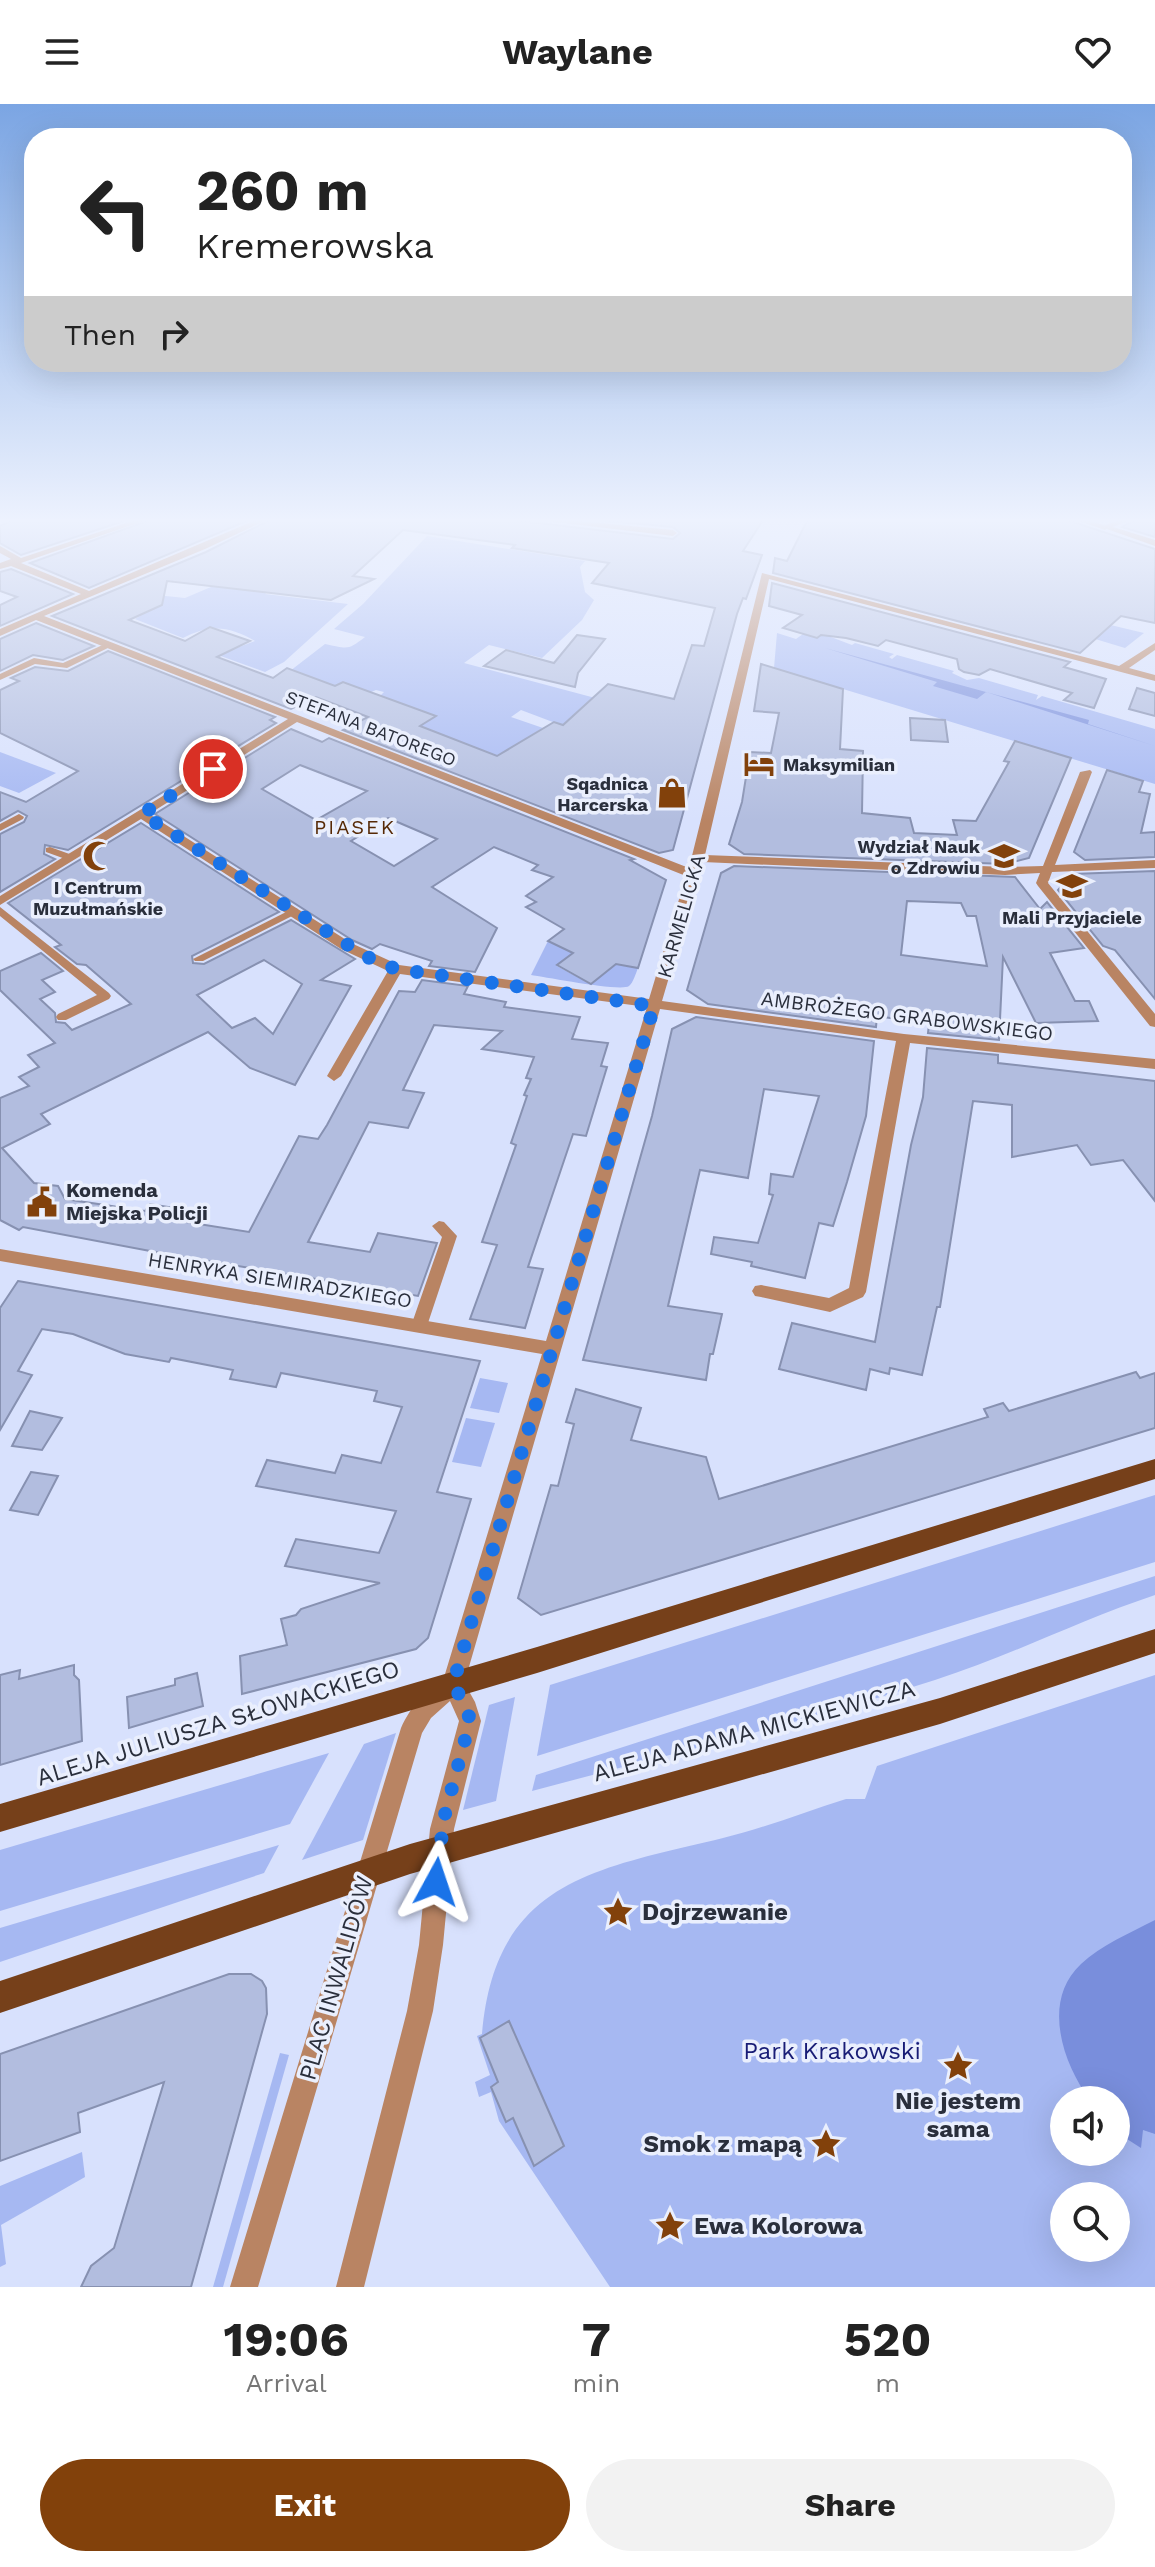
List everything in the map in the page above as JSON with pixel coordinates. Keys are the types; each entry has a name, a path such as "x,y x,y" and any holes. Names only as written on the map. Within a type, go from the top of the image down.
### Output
{"main road":[{"path":"453,1684 1155,1469"},
{"name":"ALEJA ADAMA MICKIEWICZA","path":"367,1873 439,1850 940,1711 1155,1641"},
{"name":"ALEJA JULIUSZA SŁOWACKIEGO","path":"0,1818 453,1684"},
{"path":"0,1997 367,1873"}],"street":[{"path":"0,633 29,619"},
{"name":"STEFANA BATOREGO","path":"42,619 693,874"},
{"name":"KARMELICKA","path":"453,1684 698,858 755,619"},
{"name":"KARMELICKA","path":"931,619 1121,669"},
{"path":"1121,669 1155,646"},
{"path":"1121,669 1155,678"},
{"path":"0,901 296,718"},
{"path":"1086,772 1042,883 1155,1023"},
{"name":"AMBROŻEGO GRABOWSKIEGO","path":"142,814 346,946 396,969 904,1038 1155,1064"},
{"path":"698,858 1047,870 1155,864"},
{"path":"334,1076 396,969"},
{"path":"761,1291 830,1305 857,1292 904,1038"},
{"name":"HENRYKA SIEMIRADZKIEGO","path":"2,1259 553,1349"},
{"path":"350,2287 420,2011 431,1945 444,1818 470,1721 453,1684"},
{"name":"PLAC INWALIDÓW","path":"244,2287 412,1728 423,1711 453,1684"}],"lane":[{"path":"0,677 34,661 64,666 110,645"},
{"path":"3,832 19,817"},
{"path":"50,850 71,858"},
{"path":"0,910 105,996 62,1017"},
{"path":"199,959 294,911"},
{"path":"419,1326 450,1236 439,1226"}],"green space":[{"path":"135,619 332,619 284,662 265,672 218,655 255,641 237,632 202,630 183,638"},
{"path":"346,619 583,619 542,658 489,645 464,663 629,707 566,727 521,710 511,717 543,728 497,759 431,730 426,733 380,696 384,692 371,692 342,682 334,686 290,671 325,644 348,647 365,637 334,629"},
{"path":"1098,622 1144,633 1125,648 1082,635"},
{"path":"777,633 796,639 803,634 817,638 823,634 852,645 855,643 894,654 889,657 892,659 897,655 954,671 952,673 967,680 979,678 1038,695 1036,700 1042,696 1155,729 1155,784 774,668"},
{"path":"0,752 56,773 19,793 0,786"},
{"path":"548,941 573,953 557,966 590,984 616,964 638,968 630,985 623,987 598,986 531,975"},
{"path":"480,1378 508,1383 499,1413 470,1408"},
{"path":"466,1418 495,1423 481,1467 452,1462"},
{"path":"1155,1495 1155,1562 537,1756 550,1685"},
{"path":"1155,1576 1155,1595 963,1670 784,1725 532,1791 536,1775"},
{"name":"Park Krakowski","path":"1155,1675 1155,2287 610,2287 499,2121 491,2092 479,2097 475,2082 490,2075 477,2036 482,2034 491,1983 507,1943 530,1912 560,1890 594,1873 754,1830 846,1799 865,1799 877,1766"},
{"path":"515,1697 496,1801 463,1810 489,1705"},
{"path":"396,1733 363,1840 302,1860 364,1744"},
{"path":"329,1753 290,1824 0,1911 0,1850"},
{"path":"279,1845 264,1873 0,1962 0,1928"},
{"path":"280,2053 289,2055 223,2287 213,2287"},
{"path":"82,2152 85,2177 1,2225 6,2264 0,2267 0,2186"}],"shaded area":[{"path":"825,648 1089,720 1088,724 1155,746 986,692 977,699 933,686 937,682"},
{"path":"1155,1920 1155,2134 1143,2130 1141,2148 1130,2141 1130,2086 1081,2086 1060,2032 1062,1996 1069,1979 1081,1964 1107,1945"}],"building":[{"path":"0,619 16,619 0,626"},
{"path":"59,619 131,619 129,620 185,641 210,627 250,641 217,657 273,678 287,668 335,686 343,682 436,716 420,726 497,756 554,722 563,725 608,684 674,699 692,645 704,646 712,619 736,619 673,850 659,853 343,730 368,717 316,697 291,709"},
{"path":"796,619 907,619 1070,662 1064,667 1106,679 1094,708 1064,700 1072,693 990,669 979,675 964,672 959,669 957,659 886,640 878,646 846,638 821,635 817,638 783,628"},
{"path":"949,619 1118,619 1080,653"},
{"path":"1135,619 1155,619 1155,623"},
{"path":"36,623 94,646 63,660 33,655 0,671 0,639"},
{"path":"577,635 605,639 578,673 575,687 484,666 506,650 554,663"},
{"path":"108,651 275,717 270,720 276,723 68,850 45,845 44,854 55,859 0,892 0,834 24,822 27,816 18,811 0,821 0,792 26,802 78,771 0,733 0,690 19,681 11,678 35,667 68,671"},
{"path":"761,664 843,689 840,749 863,751 862,813 910,818 914,833 957,835 953,820 976,821 1009,762 1004,761 1015,741 1071,758 1029,858 1005,864 744,854 729,844 742,802 750,752 771,753 779,713 754,711"},
{"path":"1137,688 1155,693 1155,716 1129,709"},
{"path":"910,718 945,720 948,742 911,740"},
{"path":"291,729 322,742 329,738 634,859 630,860 666,880 638,968 616,964 591,984 557,965 573,953 548,941 564,929 526,907 536,902 526,896 553,877 532,870 538,865 494,847 432,887 497,928 475,972 429,966 432,961 380,944 372,949 352,940 155,814","holes":["300,765 367,791 316,820 262,789","388,818 437,839 394,866 351,841"]},
{"path":"1107,770 1143,781 1139,792 1150,794 1141,833 1155,832 1155,857 1085,860 1074,852"},
{"path":"141,823 279,912 192,956 193,963 204,964 291,920 355,959 321,980 351,986 295,1085 250,1068 208,1032 41,1114 50,1124 2,1148 34,1183 58,1186 65,1199 145,1211 150,1204 193,1211 186,1222 249,1232 299,1136 318,1139 327,1125 399,991 415,992 422,980 468,986 464,994 506,1002 504,1007 580,1017 572,1039 608,1043 601,1066 607,1067 586,1136 573,1134 528,1267 543,1269 525,1328 470,1319 497,1245 482,1242 516,1145 511,1143 527,1096 524,1095 531,1079 526,1078 534,1057 482,1049 502,1031 434,1025 403,1090 424,1093 408,1128 369,1122 308,1242 370,1252 378,1233 437,1243 418,1296 23,1227 19,1230 0,1220 0,1098 29,1086 19,1077 39,1067 28,1055 55,1043 0,990 0,971 41,953 63,971 42,980 55,992 40,999 55,1013 56,1022 65,1023 72,1030 131,1004 86,965 77,964 55,947 61,945 8,903","holes":["264,960 302,984 273,1034 255,1018 232,1028 197,995"]},
{"path":"734,866 1015,877 1040,909 1047,902 1084,948 1050,953 1075,1001 1089,1001 1098,1021 1036,1023 1003,957 999,1040 928,1033 929,1024 877,1016 876,1027 708,1004 687,990 721,873","holes":["907,901 961,903 967,916 976,916 987,966 901,955"]},
{"path":"1155,871 1155,999 1115,950 1103,946 1058,890 1072,874"},
{"path":"696,1017 874,1041 866,1116 847,1182 833,1226 819,1223 805,1278 711,1254 714,1237 758,1243 773,1195 769,1194 771,1174 793,1177 819,1096 764,1089 748,1178 700,1170 668,1306 722,1314 706,1380 583,1360 652,1116 672,1029"},
{"path":"927,1048 998,1055 998,1063 1155,1081 1155,1201 1123,1160 1091,1165 1077,1145 1012,1157 1012,1105 973,1101 940,1307 937,1307 922,1375 890,1368 889,1374 870,1369 866,1390 779,1369 792,1323 875,1342 911,1145 923,1097"},
{"path":"18,1281 480,1361 437,1492 471,1499 428,1638 416,1649 242,1694 240,1656 287,1645 281,1619 296,1615 301,1609 380,1583 285,1566 296,1539 379,1553 396,1511 256,1486 267,1460 335,1473 342,1455 381,1463 402,1407 374,1401 377,1391 281,1373 276,1387 230,1379 233,1370 171,1358 169,1362 125,1354 73,1334 42,1329 18,1371 32,1375 0,1430 0,1308"},
{"path":"1136,1372 1140,1378 1155,1373 1155,1428 541,1615 518,1598 551,1485 558,1486 574,1424 566,1422 576,1389 641,1408 631,1440 706,1457 719,1499 988,1417 984,1409 1003,1403 1009,1411"},
{"path":"30,1411 62,1418 42,1450 12,1446"},
{"path":"31,1472 58,1476 38,1515 10,1510"},
{"path":"74,1665 74,1675 79,1680 82,1741 0,1765 0,1675 20,1670 19,1679"},
{"path":"197,1673 203,1706 129,1728 127,1697 175,1685 175,1679"},
{"path":"229,1974 251,1974 262,1981 266,1988 267,2014 191,2287 81,2287 91,2266 114,2248 164,2082 78,2113 80,2132 0,2161 0,2054"},
{"path":"509,2021 564,2146 534,2166 513,2118 506,2122 491,2087 498,2082 480,2038"}],"place":[{"name":"Maksymilian","path":"759,764"},
{"name":"Sqadnica Harcerska","path":"672,793"},
{"name":"I Centrum Muzułmańskie","path":"98,856"},
{"name":"Wydział Nauk o Zdrowiu","path":"1004,856"},
{"name":"Mali Przyjaciele","path":"1072,886"},
{"name":"Komenda Miejska Policji","path":"42,1202"},
{"name":"Dojrzewanie","path":"618,1912"},
{"name":"Nie jestem sama","path":"958,2066"},
{"name":"Smok z mapą","path":"826,2144"},
{"name":"Ewa Kolorowa","path":"670,2226"}],"district":[{"name":"PIASEK","path":"355,827"}],"route":[{"path":"213,769 142,814 346,946 396,969 654,1006 453,1684 470,1715 470,1721 444,1818 436,1882"}]}
